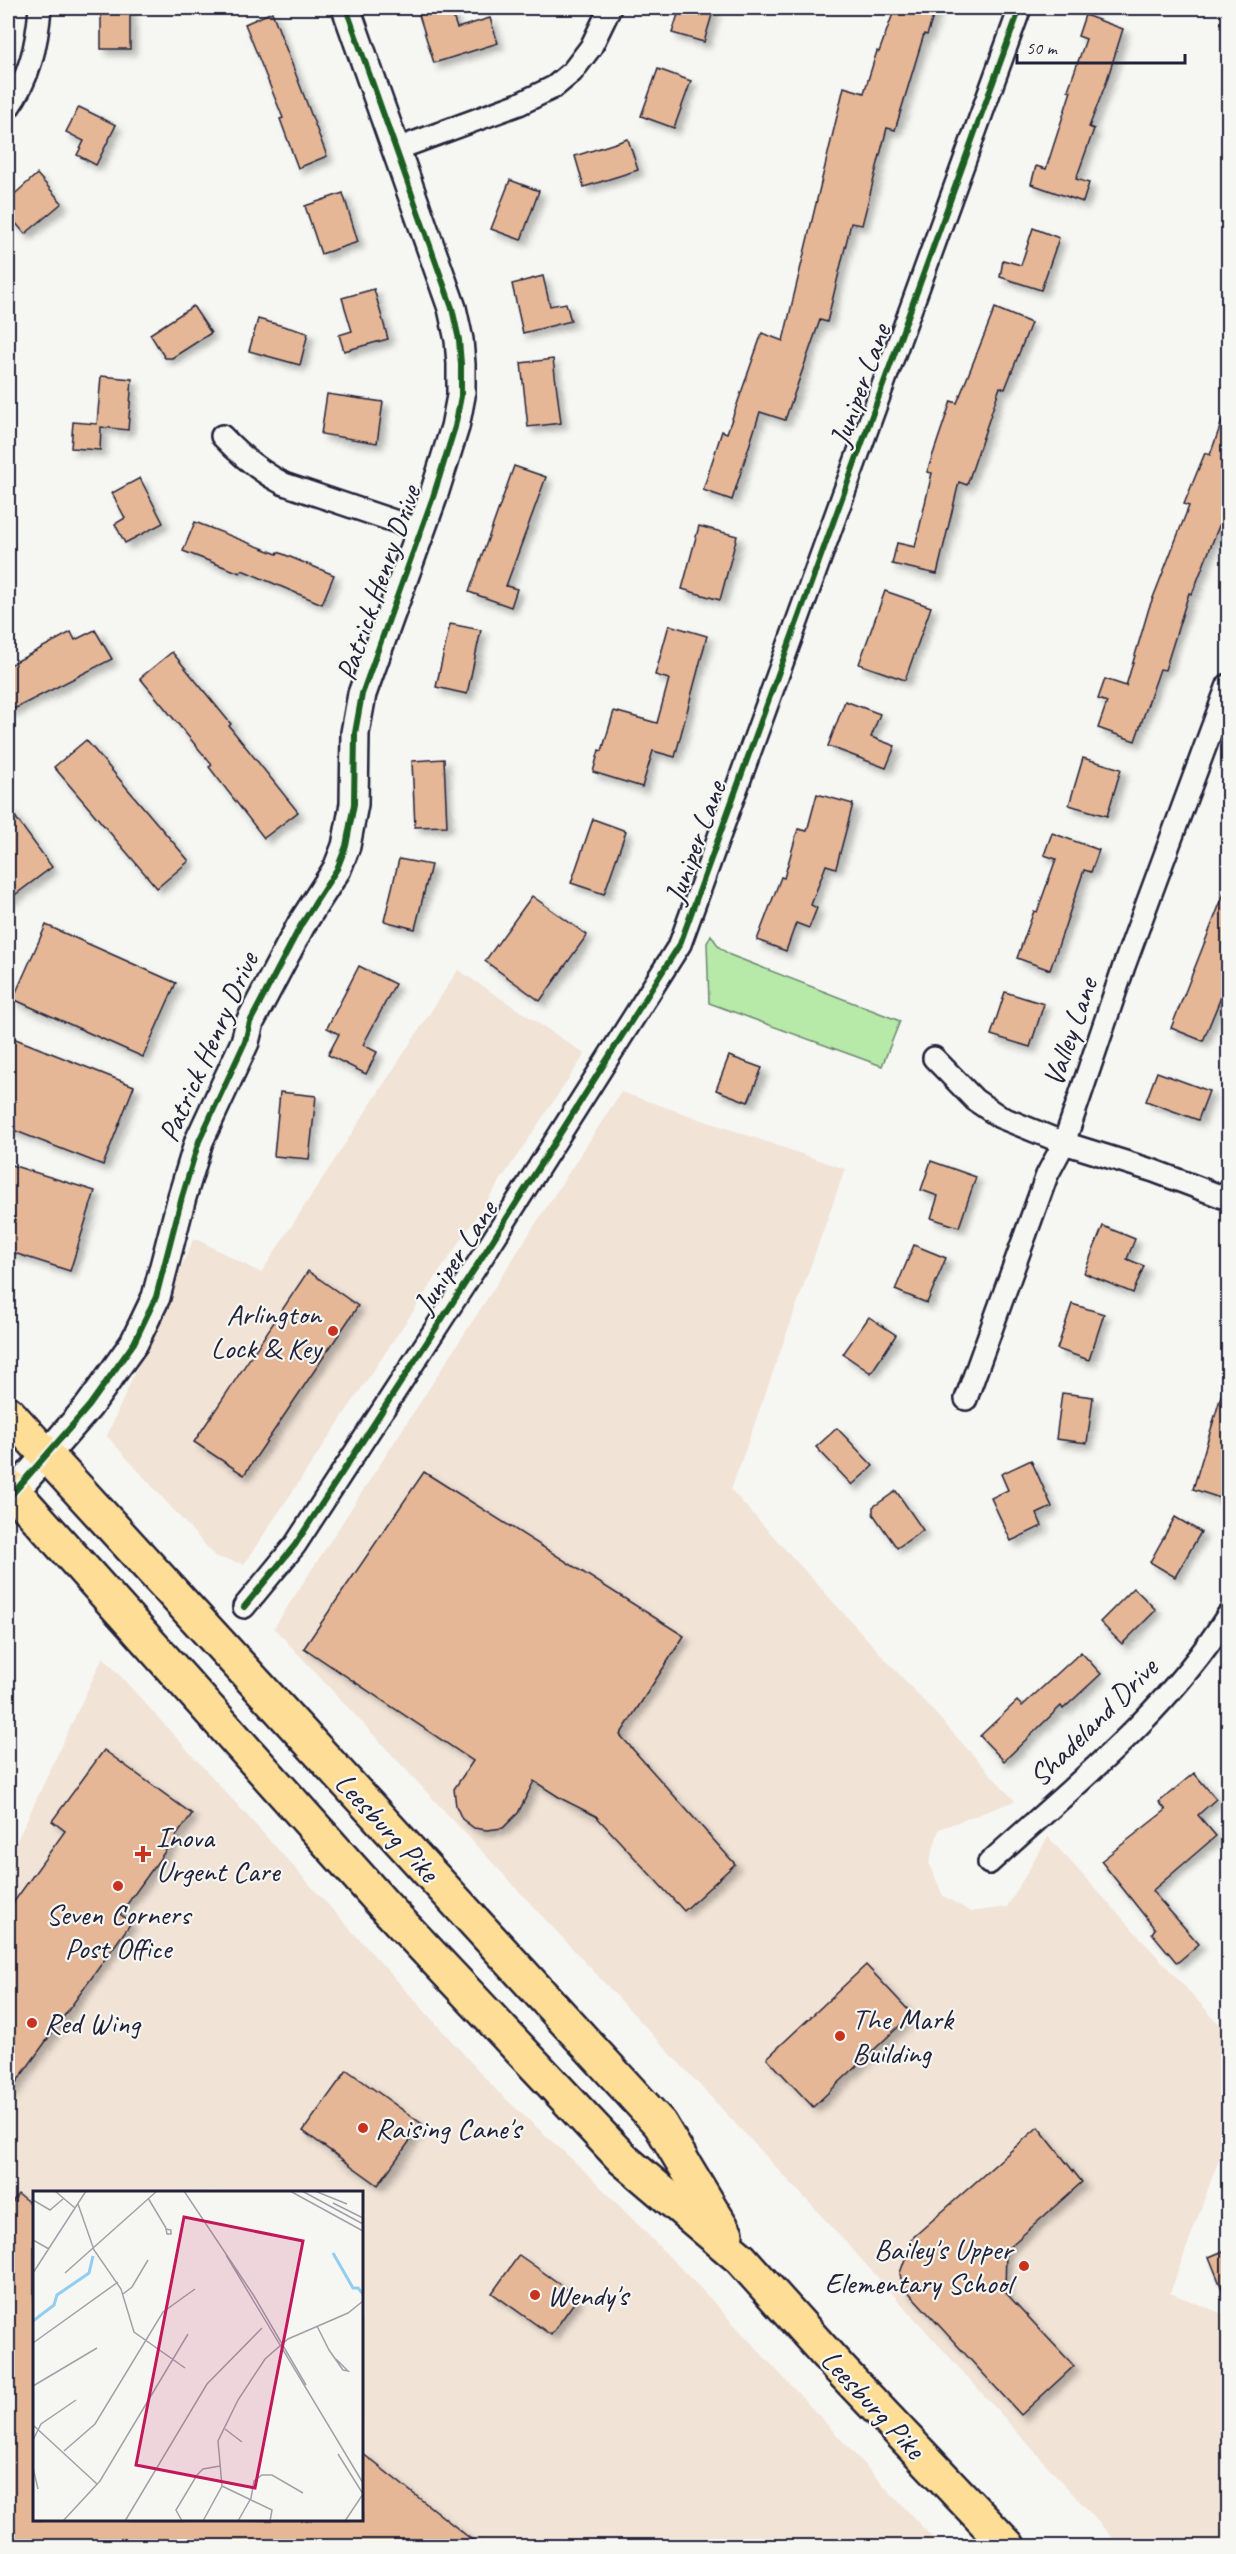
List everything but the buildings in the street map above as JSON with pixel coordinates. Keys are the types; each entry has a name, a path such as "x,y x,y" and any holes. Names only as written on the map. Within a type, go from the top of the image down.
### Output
{"main road":[{"name":"Leesburg Pike","path":"8,1413 660,2124 741,2259"},
{"name":"Leesburg Pike","path":"10,1492 384,1905 623,2158 741,2259 839,2368 1008,2547"}],"street":[{"path":"8,108 30,68 37,39 40,8"},
{"name":"Patrick Henry Drive","path":"10,1492 46,1456 102,1390 134,1343 153,1307 199,1141 245,1042 249,1022 301,925 337,869 343,854 354,804 354,733 362,694 455,427 461,396 461,364 459,340 452,308 346,8"},
{"path":"397,149 519,104 554,87 572,72 591,47 610,8"},
{"name":"Juniper Lane","path":"244,1607 295,1545 479,1262 680,944 1020,8"},
{"path":"222,436 244,459 267,476 354,509 421,530"},
{"name":"Valley Lane","path":"966,1399 1047,1175 1064,1143 1124,966 1228,685"},
{"path":"934,1058 975,1100 1000,1117 1064,1143 1154,1171 1228,1199"},
{"name":"Shadeland Drive","path":"989,1863 1140,1725 1180,1681 1228,1615"}],"shaded area":[{"path":"458,970 585,1054 244,1564 216,1557 107,1436 194,1238 261,1273"},
{"path":"621,1092 845,1169 731,1490 1015,1801 939,1829 929,1863 943,1896 971,1912 1007,1907 1048,1837 1228,2034 1228,2134 1170,2293 1228,2316 1228,2546 1120,2546 843,2239 274,1628"},
{"path":"103,1657 498,2092 589,2175 702,2290 940,2546 8,2546 8,1860"}],"green space":[{"path":"711,935 719,947 730,955 900,1021 882,1066 709,1003 707,943"}],"cycle path":[{"path":"8,1499 89,1406 134,1343 156,1297 199,1141 245,1042 250,1022 301,925 337,869 346,846 354,804 355,733 362,694 433,497 455,427 461,396 461,364 459,340 452,308 346,8"},
{"path":"244,1607 295,1545 479,1262 680,944 1020,8"}],"place":[{"name":"Arlington Lock & Key","path":"333,1331"},
{"name":"Inova Urgent Care","path":"143,1854"},
{"name":"Seven Corners Post Office","path":"118,1886"},
{"name":"Red Wing","path":"32,2023"},
{"name":"The Mark Building","path":"840,2036"},
{"name":"Raising Cane's","path":"363,2128"},
{"name":"Bailey's Upper Elementary School","path":"1024,2266"},
{"name":"Wendy's","path":"535,2295"}]}
